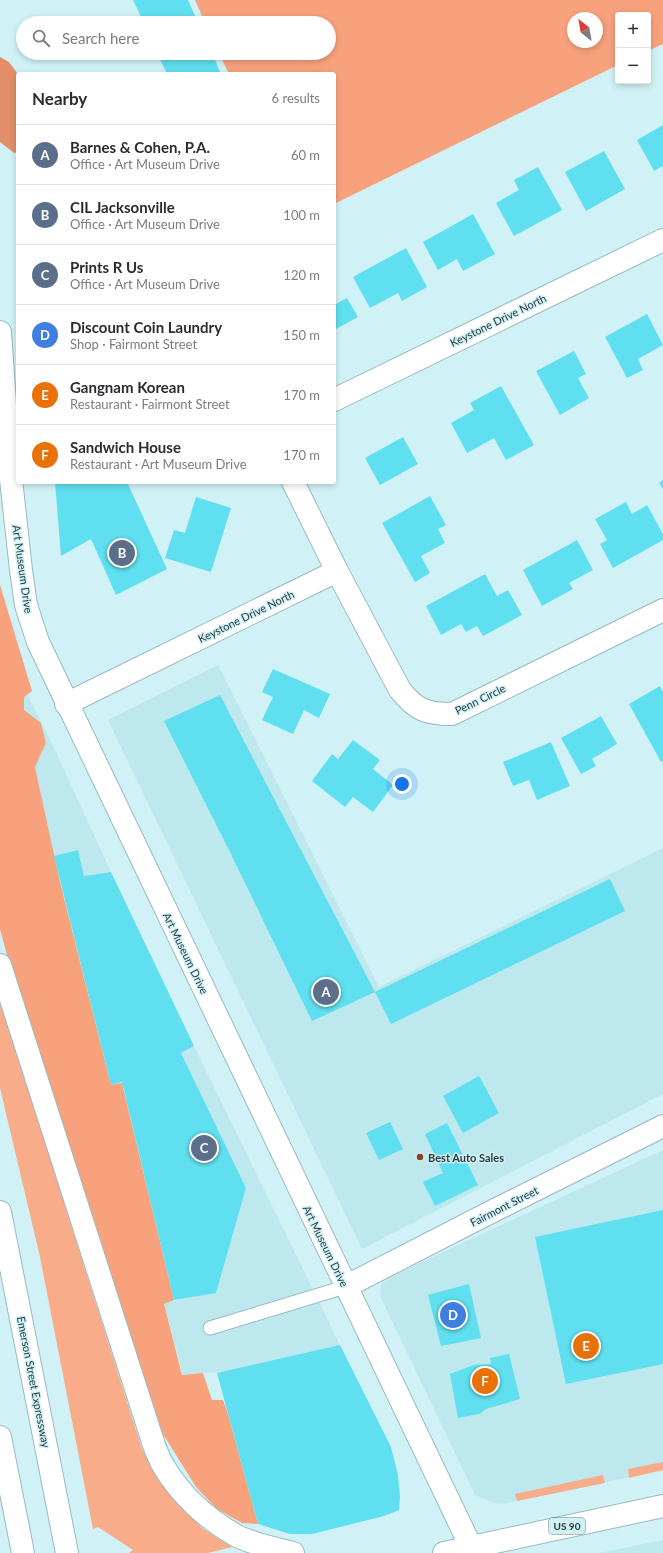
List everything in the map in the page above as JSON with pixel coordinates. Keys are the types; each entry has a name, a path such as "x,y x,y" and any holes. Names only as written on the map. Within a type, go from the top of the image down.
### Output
{"main road":[{"name":"Keystone Drive North","path":"336,399 663,240"},
{"name":"Art Museum Drive","path":"0,332 10,461 26,605 38,642 66,704 472,1550"},
{"path":"295,484 337,570"},
{"name":"Keystone Drive North","path":"66,704 337,570"},
{"name":"Penn Circle","path":"337,570 400,690 410,702 422,710 438,714 452,714 663,610"},
{"path":"0,965 154,1445 164,1467 178,1488 196,1506 235,1535 256,1543 293,1553"},
{"name":"Fairmont Street","path":"345,1287 663,1126"},
{"name":"Emerson Street Expressway","path":"0,1212 66,1550"},
{"path":"0,1437 23,1553"},
{"name":"US 90","path":"444,1553 472,1550 663,1506"}],"lane":[{"path":"210,1328 345,1287"}],"shaded area":[{"path":"195,0 663,0 663,44 651,50 651,12 615,12 615,66 336,203 336,72 228,72 222,60 336,60 336,16 202,16"},
{"path":"0,57 9,62 16,72 16,152 14,153 0,142"},
{"path":"0,585 32,691 24,697 24,710 41,723 46,743 35,767 60,882 111,1085 122,1083 174,1300 164,1304 182,1375 203,1373 212,1400 223,1400 258,1524 242,1523 217,1509 196,1487 163,1434 28,1033 0,929"},
{"path":"218,665 379,987 663,848 663,1094 362,1249 108,720"},
{"path":"27,694 57,754 111,872 84,876 78,850 54,856 35,767 46,743 41,723 24,710 24,697"},
{"path":"0,1001 142,1449 159,1481 179,1505 202,1528 232,1547 208,1553 129,1553 133,1550 98,1527 93,1529 40,1257 0,1088"},
{"path":"194,1046 340,1345 217,1373 183,1375 164,1303 216,1292 246,1188 181,1053"},
{"path":"663,1150 663,1470 502,1504 494,1503 475,1495 381,1298 381,1285 389,1278 422,1262"},
{"path":"663,1462 663,1470 629,1478 628,1469"},
{"path":"603,1475 605,1483 517,1501 515,1494"},
{"path":"663,1540 663,1553 599,1553"}],"building":[{"path":"133,0 188,0 195,16 141,16"},
{"path":"160,60 215,60 220,72 166,72"},
{"path":"663,125 663,166 654,171 637,140"},
{"path":"604,151 625,189 586,211 565,172"},
{"path":"538,167 562,210 514,236 496,203 519,190 514,180"},
{"path":"473,214 495,254 463,271 457,259 438,270 423,242"},
{"path":"406,248 427,287 402,301 398,293 370,308 353,277"},
{"path":"347,298 358,317 336,329 336,304"},
{"path":"647,314 663,345 638,359 643,370 627,378 605,337"},
{"path":"574,351 586,374 578,378 589,398 560,415 536,371"},
{"path":"501,386 534,445 506,460 494,438 467,453 451,423 474,410 470,403"},
{"path":"403,437 418,464 380,485 365,458"},
{"path":"663,480 663,489 659,483"},
{"path":"55,484 128,484 167,569 116,595 91,539 61,556"},
{"path":"430,496 446,525 438,529 445,543 421,556 430,573 415,582 382,523"},
{"path":"196,497 231,508 211,572 165,558 174,530 185,533"},
{"path":"626,502 632,514 647,505 663,534 663,540 613,568 600,544 607,540 595,519"},
{"path":"577,540 593,570 569,583 573,589 542,606 523,570"},
{"path":"485,574 497,596 508,590 522,615 483,636 477,626 466,632 461,624 441,635 426,606"},
{"path":"273,669 330,694 319,718 304,710 293,734 262,720 273,697 262,692"},
{"path":"660,686 663,692 663,761 661,762 629,704"},
{"path":"220,695 375,992 312,1021 231,854 164,721"},
{"path":"601,716 617,744 592,759 596,766 581,774 561,738"},
{"path":"353,740 380,760 373,769 393,785 373,812 353,797 345,807 312,781 332,754 338,759"},
{"path":"551,742 570,786 537,800 529,780 513,786 503,762"},
{"path":"78,850 84,876 111,872 194,1046 181,1053 246,1188 216,1293 174,1300 122,1082 111,1085 54,856"},
{"path":"610,879 625,911 391,1024 375,992"},
{"path":"479,1076 499,1113 463,1133 443,1096"},
{"path":"390,1122 403,1149 379,1160 366,1133"},
{"path":"447,1123 478,1185 435,1206 423,1182 443,1173 425,1134"},
{"path":"663,1210 663,1364 566,1384 535,1237"},
{"path":"469,1284 481,1338 441,1346 428,1295"},
{"path":"340,1345 391,1447 398,1475 400,1497 399,1510 384,1516 312,1534 290,1534 258,1524 217,1373"},
{"path":"509,1354 520,1399 486,1409 479,1414 458,1418 450,1374 474,1365 491,1364 490,1358"}],"place":[{"name":"CIL Jacksonville","path":"122,553"},
{"name":"Barnes & Cohen, P.A.","path":"326,992"},
{"name":"Prints R Us","path":"204,1148"},
{"name":"Best Auto Sales","path":"420,1157"},
{"name":"Discount Coin Laundry","path":"453,1315"},
{"name":"Gangnam Korean","path":"586,1346"},
{"name":"Sandwich House","path":"485,1381"}]}
